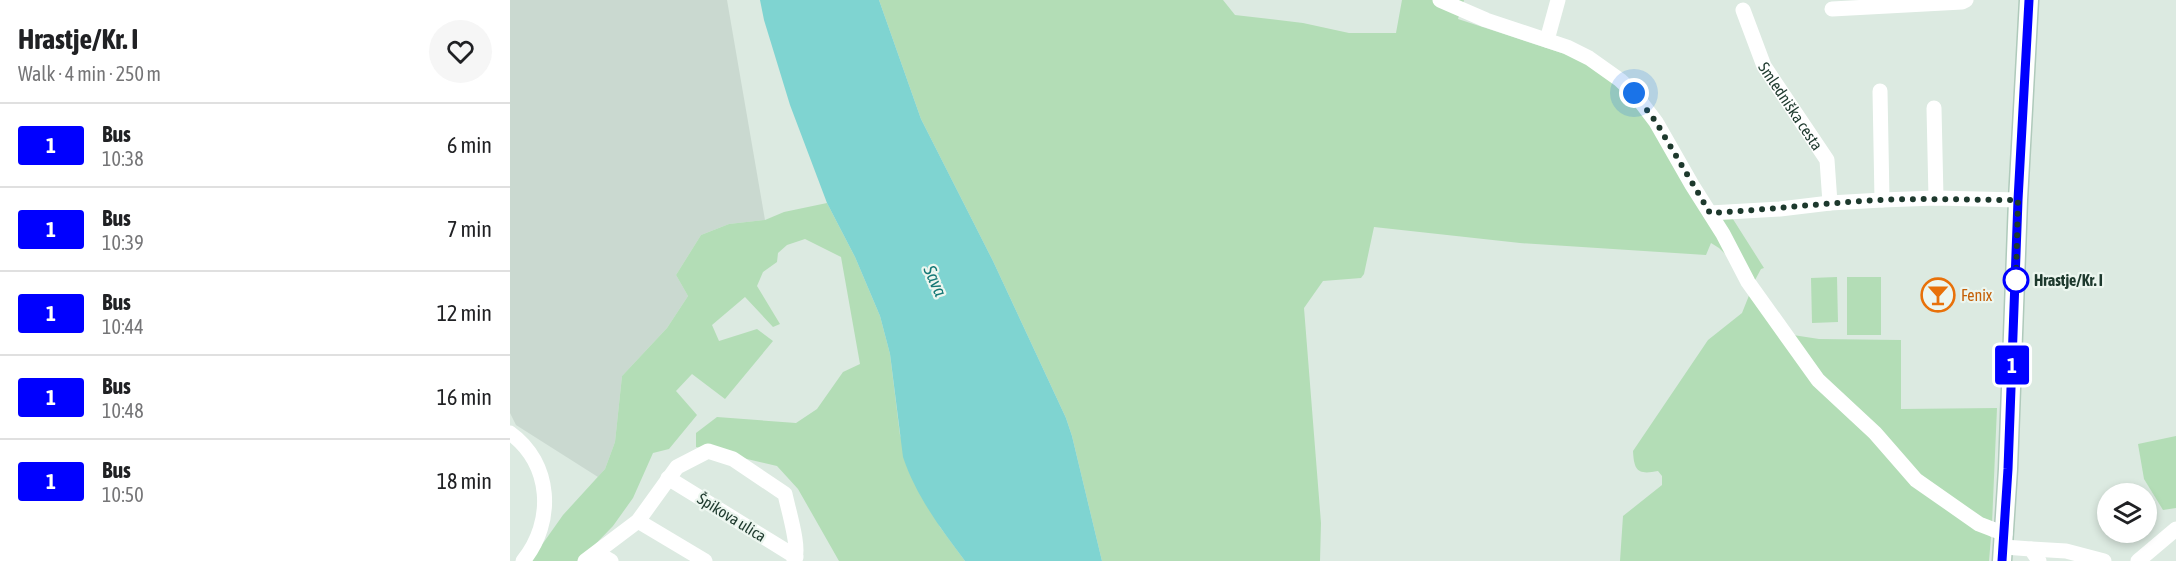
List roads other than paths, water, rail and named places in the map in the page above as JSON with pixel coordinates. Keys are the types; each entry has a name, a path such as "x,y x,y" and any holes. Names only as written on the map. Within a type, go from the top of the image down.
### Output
{"street":[{"path":"1440,0 1486,20 1567,47 1589,58 1634,93 1656,122 1748,282 1818,380 1875,433 1916,480 1979,524 2004,547 2035,555 2066,551 2104,561"},
{"path":"1547,40 1558,0"},
{"path":"1832,9 1966,0"},
{"path":"2004,547 2018,200 2029,0"},
{"name":"Smledniška cesta","path":"1743,10 1764,66 1827,160 1830,203"},
{"path":"1880,91 1882,200"},
{"path":"1934,108 1936,198"},
{"path":"1710,213 1882,200 1936,198 2018,200"},
{"path":"510,433 524,443 537,464 545,487 539,532 532,551 523,561"},
{"name":"Špikova ulica","path":"591,557 638,521 668,478 677,467 708,451 733,459 785,494 797,545 795,559 668,478"},
{"path":"638,521 705,561"},
{"path":"2138,561 2176,529"},
{"name":"Špikova ulica","path":"591,557 611,561"}],"water":[{"name":"Sava","path":"760,0 879,0 921,119 993,261 1066,418 1102,561 965,561 930,512 903,457 890,354 880,316 855,257 827,203 790,105"}],"place":[{"name":"Hrastje/Kr. I","path":"2016,280"},
{"name":"Fenix","path":"1938,295"}]}
